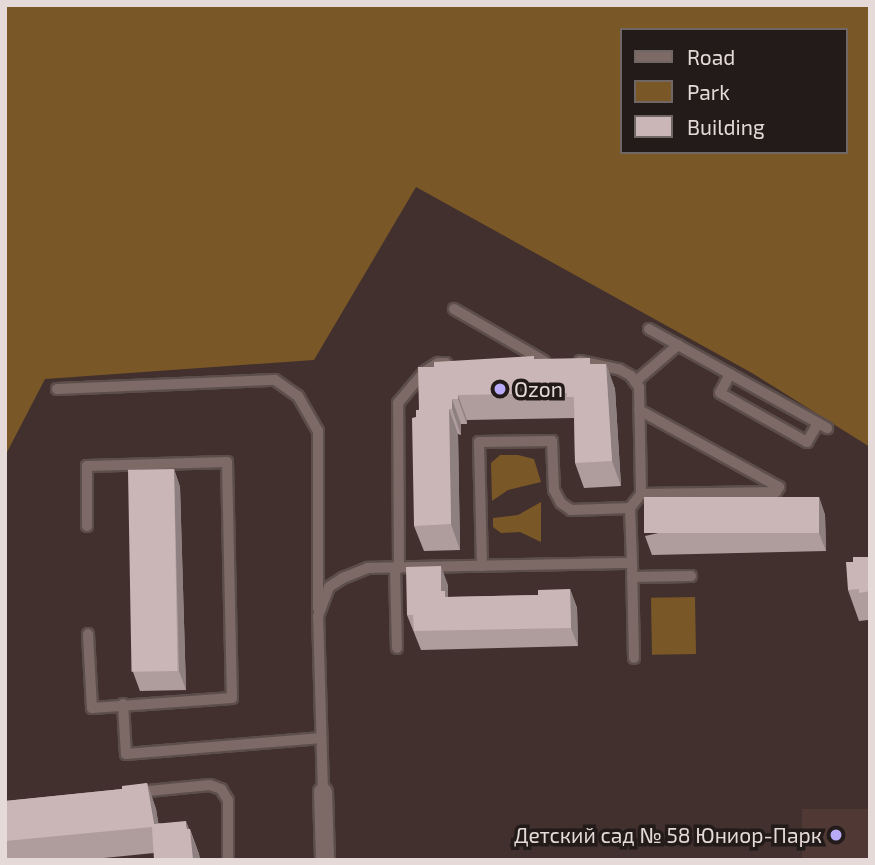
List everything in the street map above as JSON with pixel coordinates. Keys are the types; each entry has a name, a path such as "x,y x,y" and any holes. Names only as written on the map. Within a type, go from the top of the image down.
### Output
{"street":[{"path":"323,792 325,860"}],"lane":[{"path":"454,309 555,360"},
{"path":"649,329 822,425 807,442 774,424 720,393 730,374"},
{"path":"635,382 678,345"},
{"path":"519,361 555,360 619,369 639,387 641,494 631,508 634,658"},
{"path":"397,648 398,403 424,372 438,363 457,362"},
{"path":"57,389 275,380 298,396 318,431 317,616 323,792"},
{"path":"639,410 779,487 776,492 641,494"},
{"path":"482,566 479,442 552,441 554,489 561,503 571,510 631,508"},
{"path":"87,526 88,467 227,462 232,698 92,708 88,634"},
{"path":"317,616 329,587 368,568 632,563"},
{"path":"632,577 691,576"},
{"path":"123,704 126,754 321,738"},
{"path":"128,793 210,785 220,789 228,800 228,860"}],"shaded area":[{"name":"Детский сад № 58 Юниор-Парк","path":"802,809 870,809 870,860 802,860"}],"green space":[{"path":"5,5 870,5 870,447 752,373 416,187 314,360 45,379 5,456"},
{"path":"500,455 518,455 534,459 541,482 508,490 492,501 491,463"},
{"path":"541,502 541,542 520,532 501,533 493,527 493,518 518,515"},
{"path":"695,597 696,654 652,655 651,598"}],"building":[{"path":"534,356 534,359 590,358 590,364 606,364 612,461 575,463 574,397 567,397 567,393 458,395 458,399 452,399 452,409 449,409 451,524 414,526 412,418 416,417 416,410 419,410 418,367 434,367 434,362"},
{"path":"174,469 178,671 132,672 128,470"},
{"path":"644,497 819,497 819,533 644,533"},
{"path":"853,557 870,557 870,591 859,593 859,589 848,590 846,562 853,562"},
{"path":"441,566 441,591 445,591 445,597 538,595 538,590 570,589 571,628 414,631 413,615 407,615 406,567"},
{"path":"147,783 154,824 186,821 187,829 190,829 193,860 154,860 152,827 5,841 5,801 122,789 122,786"}],"place":[{"name":"Ozon","path":"500,389"},
{"name":"Детский сад № 58 Юниор-Парк","path":"836,835"}]}
